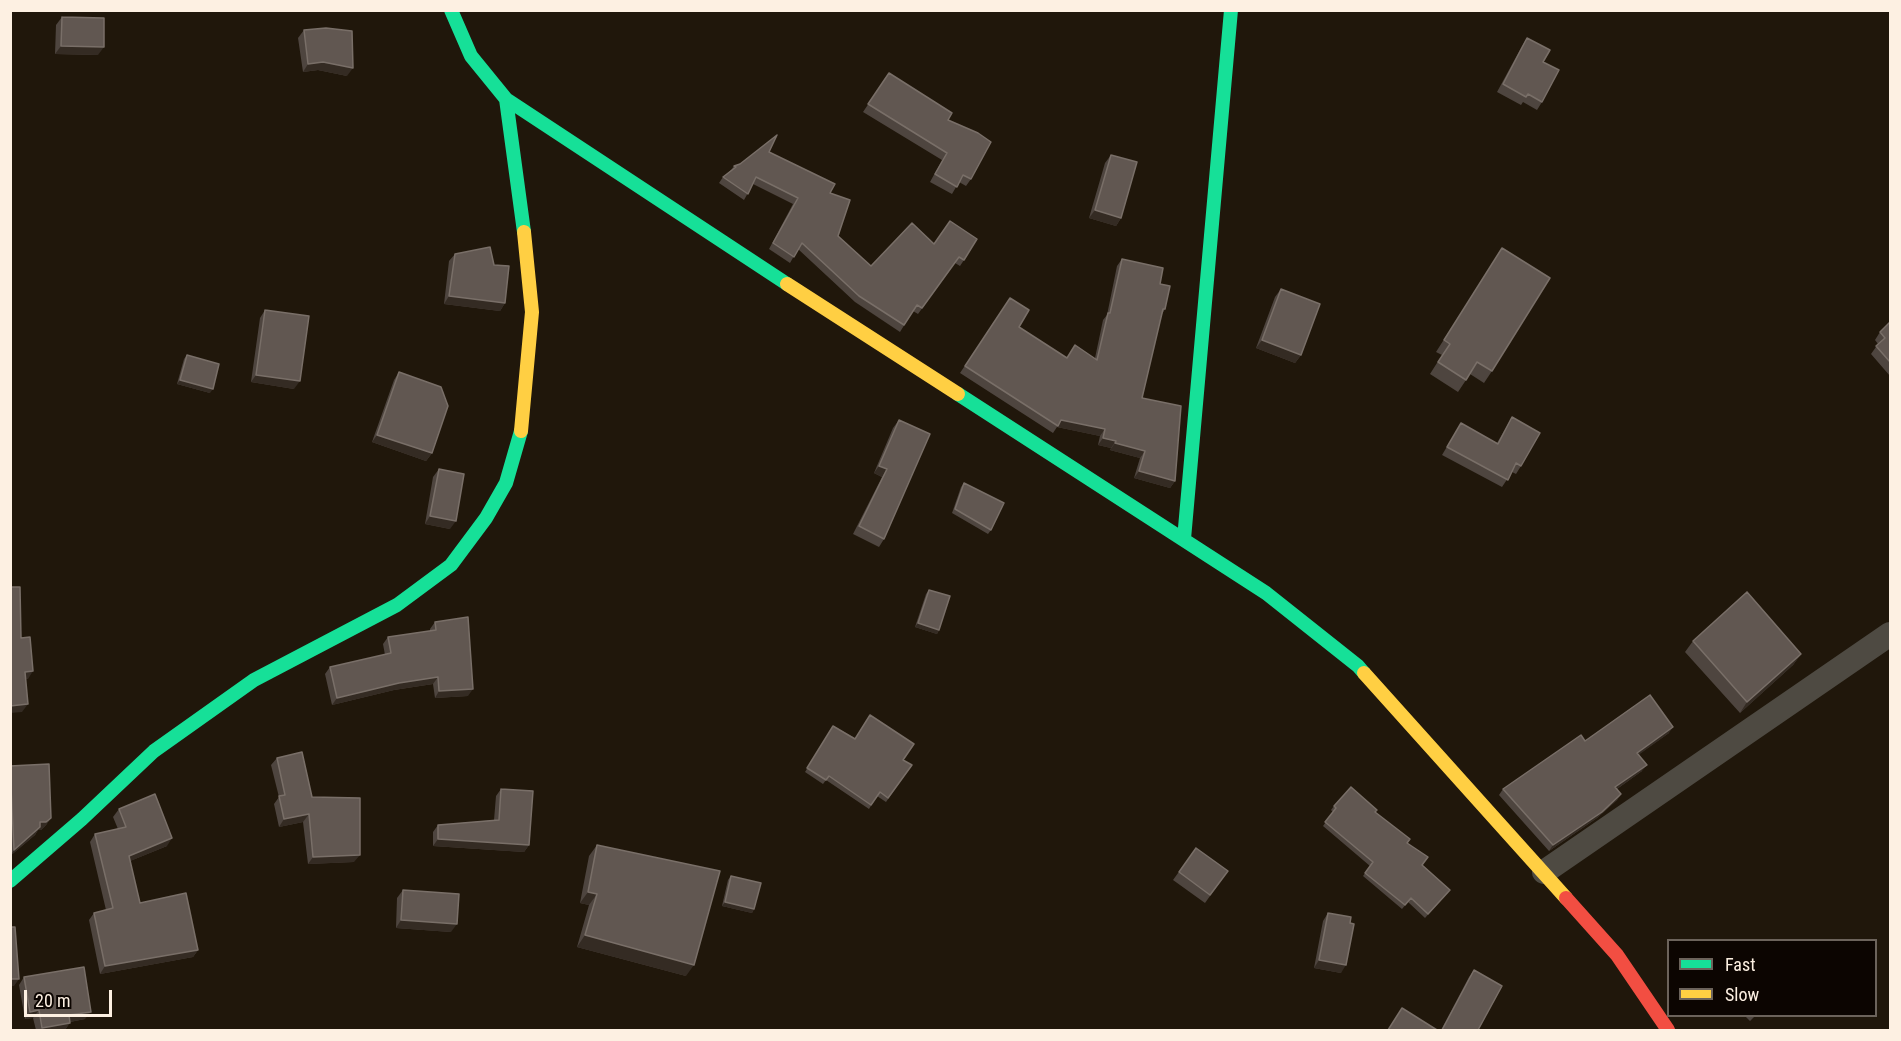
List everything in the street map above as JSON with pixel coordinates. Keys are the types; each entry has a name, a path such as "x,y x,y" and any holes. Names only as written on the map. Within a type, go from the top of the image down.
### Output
{"street":[{"path":"452,10 471,56 506,99 781,280 1266,593 1358,666 1617,956 1668,1030"},
{"path":"1184,539 1231,10"},
{"path":"10,881 163,745 254,680 397,605 452,565 486,518 506,483 521,433 532,312 524,227 506,99"},
{"path":"1544,872 1890,634"}],"building":[{"path":"62,17 104,18 104,47 61,46"},
{"path":"326,28 352,31 353,68 323,62 308,64 304,30"},
{"path":"1527,38 1550,50 1543,62 1559,70 1542,102 1528,94 1526,97 1503,84"},
{"path":"889,73 952,113 948,120 978,133 991,142 971,179 963,175 957,187 935,174 947,153 868,104"},
{"path":"777,135 769,152 835,184 830,193 850,200 838,236 871,266 912,223 934,244 950,221 977,239 964,260 959,257 922,308 917,305 904,325 859,296 802,243 794,257 773,243 798,198 756,177 748,194 723,177 736,167 734,166 740,164"},
{"path":"1111,155 1137,162 1121,218 1095,210"},
{"path":"490,247 494,265 509,266 505,303 449,296 455,254"},
{"path":"1502,248 1550,278 1492,371 1477,362 1466,380 1438,362 1450,344 1444,340"},
{"path":"1122,259 1163,268 1160,284 1170,286 1142,398 1181,406 1175,481 1139,471 1145,451 1103,438 1105,429 1061,420 1058,426 965,366 1010,298 1029,310 1019,327 1067,358 1075,345 1097,360"},
{"path":"1281,289 1320,304 1301,355 1262,340"},
{"path":"265,310 309,316 300,381 256,375"},
{"path":"1890,322 1890,362 1876,346 1885,338 1880,332"},
{"path":"187,355 219,364 213,389 180,380"},
{"path":"399,372 441,387 448,406 432,453 377,435"},
{"path":"1512,417 1540,433 1521,466 1516,463 1508,480 1447,447 1461,423 1498,444"},
{"path":"899,420 930,434 884,539 859,526 887,469 879,466"},
{"path":"439,469 464,474 456,521 430,516"},
{"path":"964,483 1004,503 991,530 955,509"},
{"path":"10,587 20,587 21,638 30,637 33,671 25,672 28,704 10,706"},
{"path":"929,590 950,596 939,630 918,623"},
{"path":"1747,592 1801,654 1747,702 1693,641"},
{"path":"468,617 473,689 439,691 438,677 399,683 337,698 330,667 391,653 388,637 436,630 435,622"},
{"path":"1650,695 1673,727 1637,753 1647,765 1615,787 1621,794 1602,812 1553,845 1503,789 1581,735 1585,741"},
{"path":"870,715 914,744 903,760 912,765 888,798 880,792 871,805 829,776 826,780 807,768 833,726 855,739"},
{"path":"302,752 312,797 360,798 360,855 313,857 309,814 284,819 279,796 285,795 277,758"},
{"path":"49,764 51,818 46,822 40,822 40,827 14,850 10,766"},
{"path":"1351,787 1377,810 1375,812 1410,839 1407,843 1428,857 1422,865 1450,890 1428,914 1411,898 1405,905 1365,873 1373,862 1325,822 1336,808 1334,806"},
{"path":"501,789 533,791 529,845 438,839 438,825 499,820"},
{"path":"155,794 172,838 129,856 140,903 186,893 198,950 105,966 94,913 113,908 95,834 126,827 119,809"},
{"path":"597,845 720,871 694,965 585,935 597,894 588,892"},
{"path":"1196,848 1228,871 1210,895 1179,872"},
{"path":"731,876 761,883 754,909 725,902"},
{"path":"403,890 459,894 457,924 401,920"},
{"path":"1328,913 1351,917 1350,923 1354,924 1346,965 1319,960"},
{"path":"10,927 15,927 19,979 10,979"},
{"path":"84,967 91,1012 69,1015 70,1023 42,1028 39,1010 30,1012 24,977"},
{"path":"1474,970 1502,986 1478,1030 1442,1030"},
{"path":"1402,1008 1437,1030 1388,1030"}],"traffic: fast":[{"path":"451,10 471,56 506,99 787,284"},
{"path":"1184,539 1231,10"},
{"path":"506,99 524,232"},
{"path":"958,394 1266,593 1364,673"},
{"path":"10,881 82,819 154,751 254,680 397,605 451,565 486,518 506,483 521,431"}],"traffic: slow":[{"path":"521,431 532,312 524,232"},
{"path":"787,284 958,394"},
{"path":"1364,673 1566,898"}],"traffic: jam":[{"path":"1566,898 1617,955 1668,1030"}]}
